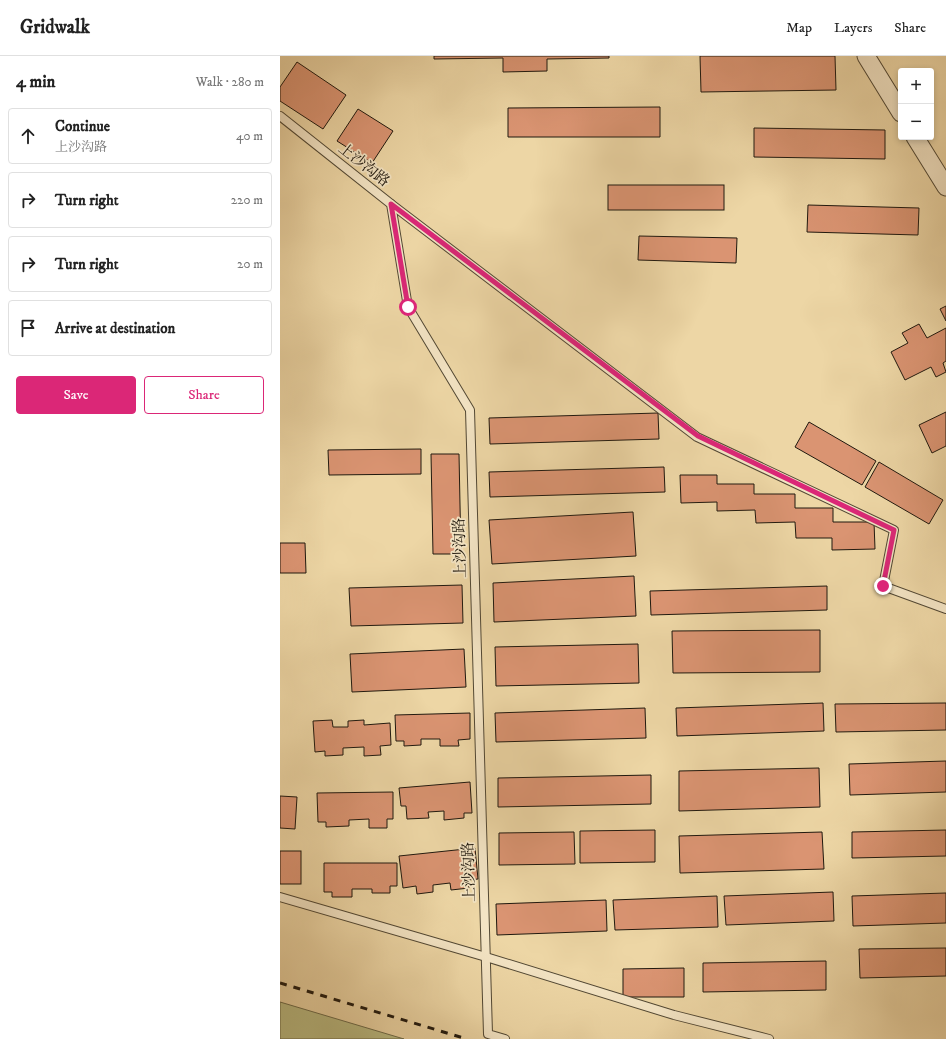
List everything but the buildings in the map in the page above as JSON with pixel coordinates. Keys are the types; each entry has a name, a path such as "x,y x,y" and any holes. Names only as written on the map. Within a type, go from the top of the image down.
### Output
{"street":[{"path":"866,56 898,109"},
{"path":"917,140 946,187"}],"lane":[{"name":"上沙沟路","path":"280,116 391,204 408,307 470,410 488,1034 505,1039"},
{"path":"391,204 698,436 894,530 883,586 946,609"},
{"path":"280,897 486,957 674,1015 769,1039"}],"green space":[{"path":"280,1002 404,1039 280,1039"}],"railway":[{"path":"280,983 467,1039"}],"route":[{"path":"408,307 391,204 698,436 894,530 883,586"}]}
